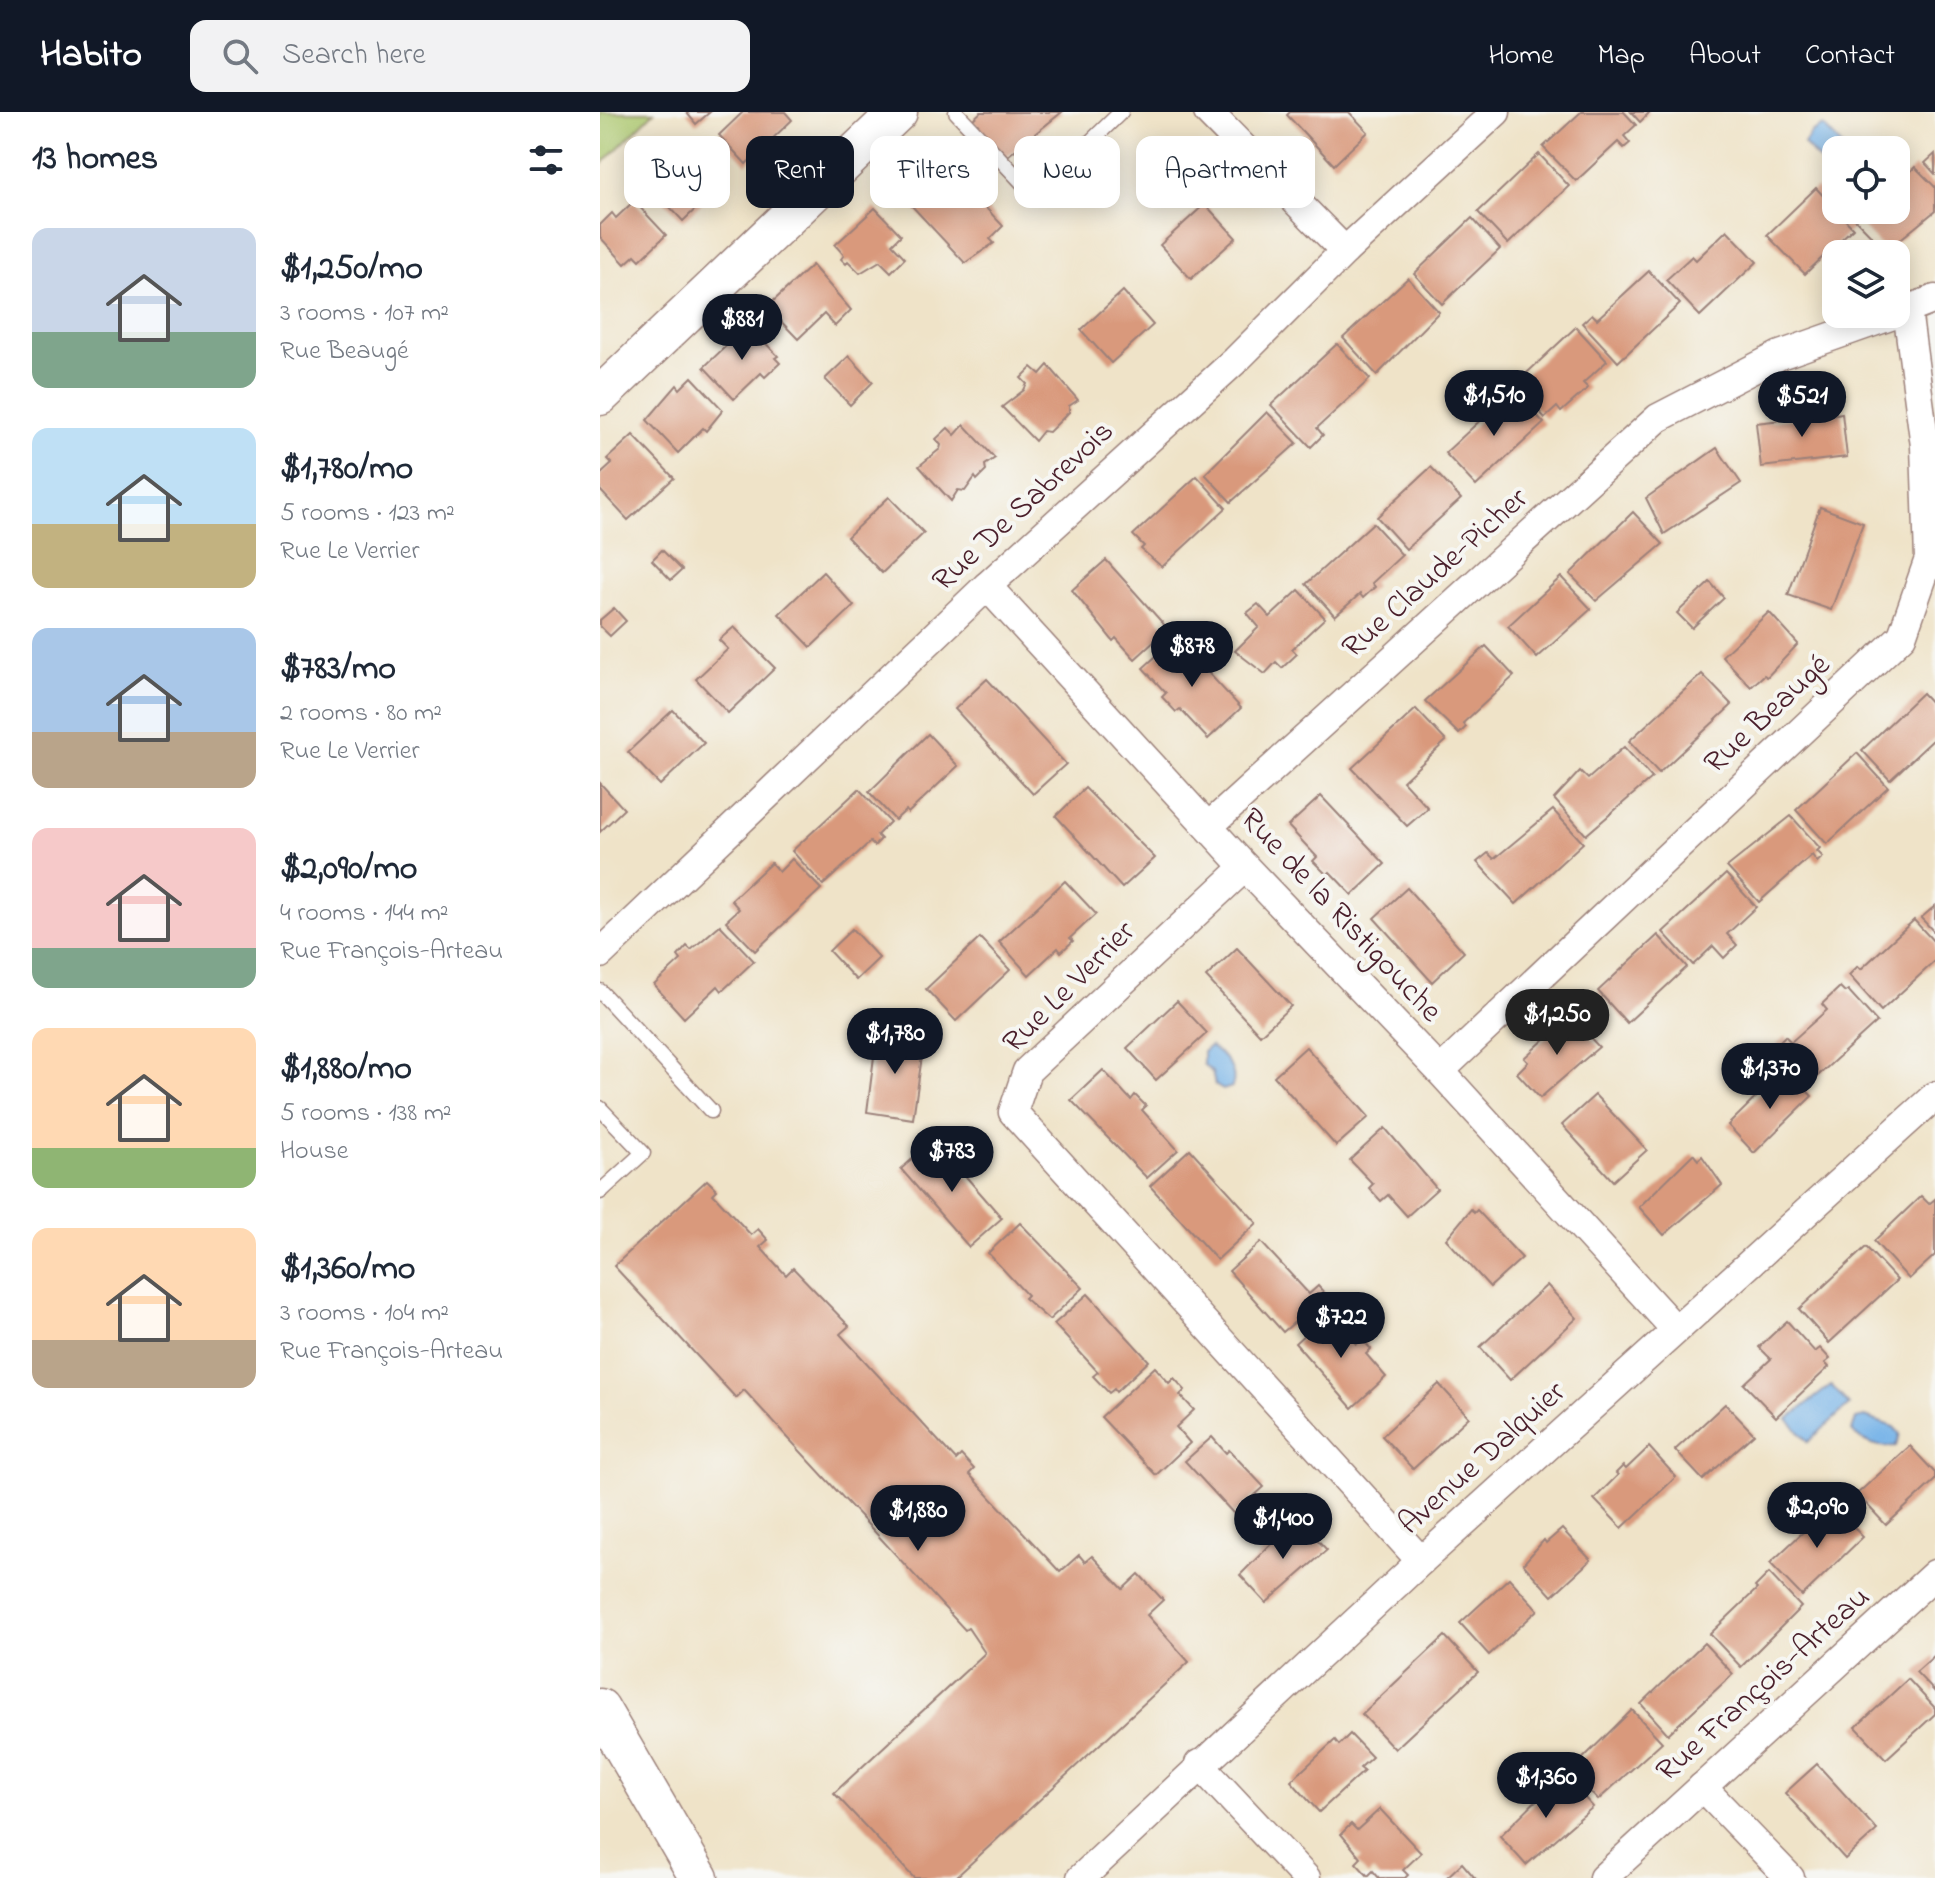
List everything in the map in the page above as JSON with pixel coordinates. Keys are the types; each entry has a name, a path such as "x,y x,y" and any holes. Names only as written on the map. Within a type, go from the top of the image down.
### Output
{"street":[{"path":"600,396 898,112"},
{"path":"1208,112 1345,251"},
{"name":"Rue De Sabrevois","path":"600,954 987,586 1236,360 1345,251 1496,112"},
{"name":"Rue Claude-Picher","path":"1910,309 1935,299"},
{"name":"Rue Claude-Picher","path":"1209,826 1658,418 1780,355 1856,328"},
{"name":"Rue Beaugé","path":"1440,1071 1902,636 1929,559 1925,446 1902,328"},
{"name":"Rue de la Ristigouche","path":"987,586 1245,867 1440,1071 1675,1329"},
{"name":"Rue Le Verrier","path":"1245,867 1027,1071 1013,1112 1421,1561"},
{"name":"Avenue Dalquier","path":"1081,1878 1199,1764 1312,1665 1675,1329 1935,1096"},
{"name":"Rue François-Arteau","path":"1603,1878 1935,1574"},
{"path":"600,1708 694,1876"},
{"path":"1199,1764 1306,1878"},
{"path":"1702,1787 1790,1878"}],"lane":[{"path":"956,112 1035,196 1121,112"},
{"path":"600,991 711,1111"},
{"path":"600,1108 643,1153 600,1192"}],"green space":[{"path":"600,112 654,112 630,136 624,136 624,142 600,166"}],"water":[{"path":"1823,126 1833,136 1822,136 1822,164 1804,144 1811,133"},
{"path":"1210,1046 1231,1068 1232,1087 1223,1090 1215,1085 1212,1072 1203,1064 1203,1052"},
{"path":"1831,1385 1849,1405 1808,1442 1788,1419"},
{"path":"1865,1417 1894,1427 1900,1434 1896,1446 1872,1444 1856,1435 1852,1431 1856,1419"}],"building":[{"path":"686,112 710,112 696,124"},
{"path":"743,112 785,112 792,120 775,136 746,136 746,164 730,147 730,136 719,135"},
{"path":"981,112 1062,112 1032,136 1014,136 1014,151 1005,158 998,150 998,136 986,136 972,120"},
{"path":"1290,112 1349,112 1368,132 1334,165 1315,145 1315,136 1307,136 1287,115"},
{"path":"1581,112 1624,112 1636,125 1624,136 1630,143 1624,148 1618,142 1576,181 1543,147"},
{"path":"1631,112 1650,112 1640,122"},
{"path":"1539,154 1569,186 1508,244 1478,212"},
{"path":"1935,154 1935,174 1925,163"},
{"path":"1915,167 1935,187 1935,211 1899,240 1875,240 1860,224 1910,224 1910,172"},
{"path":"1816,188 1822,194 1822,224 1849,224 1853,228 1840,240 1822,240 1822,258 1805,274 1767,235"},
{"path":"627,208 641,208 666,235 640,260 635,255 625,264 600,237 600,225 612,213 616,218"},
{"path":"671,208 697,208 683,221"},
{"path":"875,208 901,235 892,244 905,258 891,272 880,261 860,273 848,261 846,264 841,259 844,255 835,245"},
{"path":"914,208 986,208 1003,226 990,239 994,243 965,263"},
{"path":"1201,208 1209,208 1236,238 1191,279 1160,245"},
{"path":"1472,218 1500,249 1442,304 1414,274"},
{"path":"1727,230 1757,262 1700,316 1666,280 1692,256 1696,260"},
{"path":"812,265 851,310 835,326 824,314 798,339 767,307"},
{"path":"1649,271 1680,304 1618,362 1582,323 1592,314 1597,319"},
{"path":"1408,278 1439,312 1377,375 1343,338"},
{"path":"1123,291 1153,325 1111,363 1081,330"},
{"path":"748,325 778,356 775,358 780,363 765,377 761,373 734,399 704,367"},
{"path":"1576,327 1607,361 1583,383 1588,388 1561,412 1557,407 1545,418 1515,384"},
{"path":"1337,344 1370,379 1317,428 1323,435 1311,447 1271,405"},
{"path":"849,356 873,382 850,405 825,379"},
{"path":"1048,365 1078,400 1069,406 1069,412 1049,432 1043,431 1035,441 1002,407 1024,390 1027,384 1021,378 1032,367 1040,374"},
{"path":"692,377 723,410 706,431 703,428 678,453 647,420 677,385 680,389"},
{"path":"1513,390 1544,423 1476,486 1445,453"},
{"path":"1824,409 1825,416 1842,413 1847,457 1761,467 1756,423 1810,417 1809,410"},
{"path":"1267,412 1297,443 1231,502 1205,474"},
{"path":"964,425 995,458 985,465 986,471 977,480 975,477 965,491 958,490 951,501 919,466 940,449 941,445 936,439 948,428 955,435"},
{"path":"633,435 674,478 628,520 600,490 600,475 612,464 607,459"},
{"path":"1717,448 1741,483 1664,534 1646,498"},
{"path":"1431,467 1461,499 1406,549 1377,517"},
{"path":"1197,476 1226,508 1162,567 1141,549 1144,546 1133,535"},
{"path":"889,497 924,533 882,573 847,537"},
{"path":"1820,507 1863,523 1831,610 1788,595"},
{"path":"1633,512 1663,544 1596,601 1570,574"},
{"path":"1373,523 1402,555 1372,583 1375,587 1363,598 1360,594 1335,616 1306,584"},
{"path":"662,550 682,570 671,580 652,560"},
{"path":"1106,560 1168,629 1135,659 1116,638 1113,641 1072,590"},
{"path":"823,572 854,606 811,647 779,614"},
{"path":"1561,577 1591,609 1537,658 1508,626"},
{"path":"1710,582 1724,598 1692,628 1677,613"},
{"path":"1299,590 1325,618 1292,649 1297,654 1282,668 1276,662 1265,674 1235,651 1259,627 1247,613 1258,604 1270,617"},
{"path":"614,608 626,621 610,636 600,626 600,620"},
{"path":"1769,612 1798,644 1767,677 1764,675 1751,687 1722,656"},
{"path":"734,627 775,668 728,713 696,679 728,649 719,640"},
{"path":"1176,638 1241,708 1208,739 1180,709 1176,712 1162,697 1166,693 1143,668"},
{"path":"1486,646 1514,676 1463,723 1466,727 1459,734 1425,701"},
{"path":"1702,674 1732,705 1659,773 1629,741"},
{"path":"987,679 1066,764 1033,794 955,709"},
{"path":"1922,693 1935,707 1935,738 1890,780 1862,750"},
{"path":"1416,709 1446,741 1403,781 1428,808 1407,826 1352,768"},
{"path":"673,710 704,743 660,785 628,752"},
{"path":"928,734 958,766 908,813 906,810 895,820 869,792"},
{"path":"1624,747 1652,778 1586,835 1554,799 1580,771 1588,779"},
{"path":"1857,753 1888,787 1827,844 1796,810"},
{"path":"600,783 624,809 600,832"},
{"path":"1085,788 1155,858 1122,888 1056,816"},
{"path":"859,789 890,822 877,835 881,839 874,846 870,842 823,885 792,851"},
{"path":"1321,796 1385,864 1352,895 1330,872 1327,875 1313,861 1317,857 1288,826"},
{"path":"1553,810 1583,843 1516,904 1477,862 1488,853 1494,859"},
{"path":"1791,816 1820,848 1817,851 1823,857 1817,862 1812,855 1759,902 1727,867"},
{"path":"792,859 821,889 755,951 726,921 739,909 731,900 771,863 779,872"},
{"path":"1726,874 1756,907 1727,934 1737,945 1724,958 1713,946 1693,965 1663,932"},
{"path":"1065,881 1096,914 1070,938 1073,941 1061,952 1058,948 1029,975 999,942"},
{"path":"1407,888 1464,952 1432,982 1374,918"},
{"path":"1935,906 1935,933 1921,918"},
{"path":"1914,920 1935,943 1935,961 1881,1011 1849,975 1858,966 1861,969"},
{"path":"720,925 754,961 722,991 718,986 684,1018 654,985 681,960 678,956 687,946 691,950"},
{"path":"852,929 879,958 856,980 829,951"},
{"path":"1658,935 1687,967 1627,1023 1598,991"},
{"path":"980,938 1010,970 956,1021 926,989"},
{"path":"1237,948 1291,1006 1260,1035 1206,977"},
{"path":"1840,987 1845,992 1848,990 1877,1022 1811,1082 1777,1044 1785,1036 1791,1042 1827,1010 1822,1004"},
{"path":"1177,1001 1207,1033 1156,1080 1127,1048"},
{"path":"1570,1016 1599,1047 1540,1098 1517,1073 1528,1062 1524,1058"},
{"path":"901,1018 913,1020 907,1047 923,1049 913,1119 867,1112 876,1041 899,1045"},
{"path":"1306,1047 1369,1117 1336,1146 1274,1076"},
{"path":"1785,1069 1812,1096 1754,1153 1728,1125"},
{"path":"1103,1070 1131,1100 1135,1095 1146,1106 1142,1110 1178,1150 1147,1178 1071,1100"},
{"path":"1595,1095 1647,1150 1613,1181 1562,1125"},
{"path":"1385,1128 1437,1189 1407,1216 1388,1195 1381,1201 1369,1188 1373,1184 1350,1160"},
{"path":"934,1140 1002,1218 969,1247 901,1169"},
{"path":"1190,1149 1257,1223 1217,1260 1150,1186"},
{"path":"1693,1154 1698,1160 1702,1156 1722,1185 1664,1235 1639,1207"},
{"path":"707,1180 717,1190 713,1194 751,1235 758,1229 768,1240 760,1247 786,1275 793,1268 849,1326 840,1334 956,1460 961,1455 974,1469 969,1474 1060,1572 1079,1555 1085,1562 1092,1556 1123,1589 1139,1574 1163,1600 1147,1615 1189,1662 955,1878 914,1878 834,1793 985,1653 968,1628 965,1630 744,1390 736,1398 614,1266"},
{"path":"1921,1196 1929,1204 1935,1199 1935,1255 1909,1279 1874,1241"},
{"path":"1471,1209 1474,1213 1477,1210 1522,1258 1490,1287 1446,1239"},
{"path":"1020,1223 1083,1288 1049,1320 1024,1298 1027,1295 988,1253"},
{"path":"1261,1242 1309,1294 1318,1286 1326,1295 1283,1332 1229,1271"},
{"path":"1866,1247 1897,1280 1829,1343 1799,1309"},
{"path":"1547,1285 1577,1318 1510,1380 1480,1347"},
{"path":"1088,1294 1149,1361 1116,1392 1114,1389 1109,1393 1093,1376 1098,1372 1054,1324"},
{"path":"1328,1313 1357,1344 1362,1339 1371,1349 1366,1354 1386,1377 1352,1408 1295,1343"},
{"path":"1787,1321 1815,1352 1820,1348 1830,1359 1825,1363 1829,1367 1776,1417 1744,1384 1771,1359 1759,1347"},
{"path":"1155,1367 1169,1383 1174,1378 1185,1390 1180,1395 1194,1410 1176,1427 1190,1443 1156,1475 1101,1417"},
{"path":"1439,1384 1469,1417 1413,1469 1382,1436"},
{"path":"1725,1404 1754,1434 1703,1480 1675,1450"},
{"path":"1212,1437 1226,1453 1229,1450 1264,1487 1234,1514 1185,1461"},
{"path":"1910,1446 1935,1473 1935,1480 1886,1525 1857,1494"},
{"path":"1649,1447 1676,1477 1622,1528 1594,1499 1623,1466 1626,1469"},
{"path":"1832,1505 1863,1537 1802,1596 1770,1563 1813,1523 1810,1520"},
{"path":"1297,1518 1327,1550 1266,1603 1240,1575"},
{"path":"1562,1529 1591,1560 1552,1596 1523,1564 1544,1540 1546,1543"},
{"path":"1769,1573 1801,1607 1741,1667 1710,1634 1757,1589 1755,1587"},
{"path":"1509,1578 1538,1610 1489,1655 1460,1623"},
{"path":"1445,1636 1478,1672 1395,1749 1362,1714"},
{"path":"1704,1643 1733,1674 1668,1734 1641,1704"},
{"path":"1935,1655 1935,1692 1916,1672"},
{"path":"1908,1679 1935,1708 1935,1714 1886,1759 1856,1727"},
{"path":"1632,1710 1662,1742 1598,1800 1570,1771"},
{"path":"1350,1734 1372,1757 1360,1768 1364,1771 1319,1812 1291,1781 1335,1740 1339,1745"},
{"path":"1817,1764 1877,1830 1845,1859 1785,1793"},
{"path":"1563,1774 1593,1807 1526,1865 1500,1836"},
{"path":"1380,1809 1421,1853 1403,1870 1408,1875 1405,1878 1379,1878 1373,1871 1368,1876 1356,1863 1361,1858 1341,1834 1351,1824 1357,1830"},
{"path":"1462,1863 1475,1878 1446,1878"}]}
